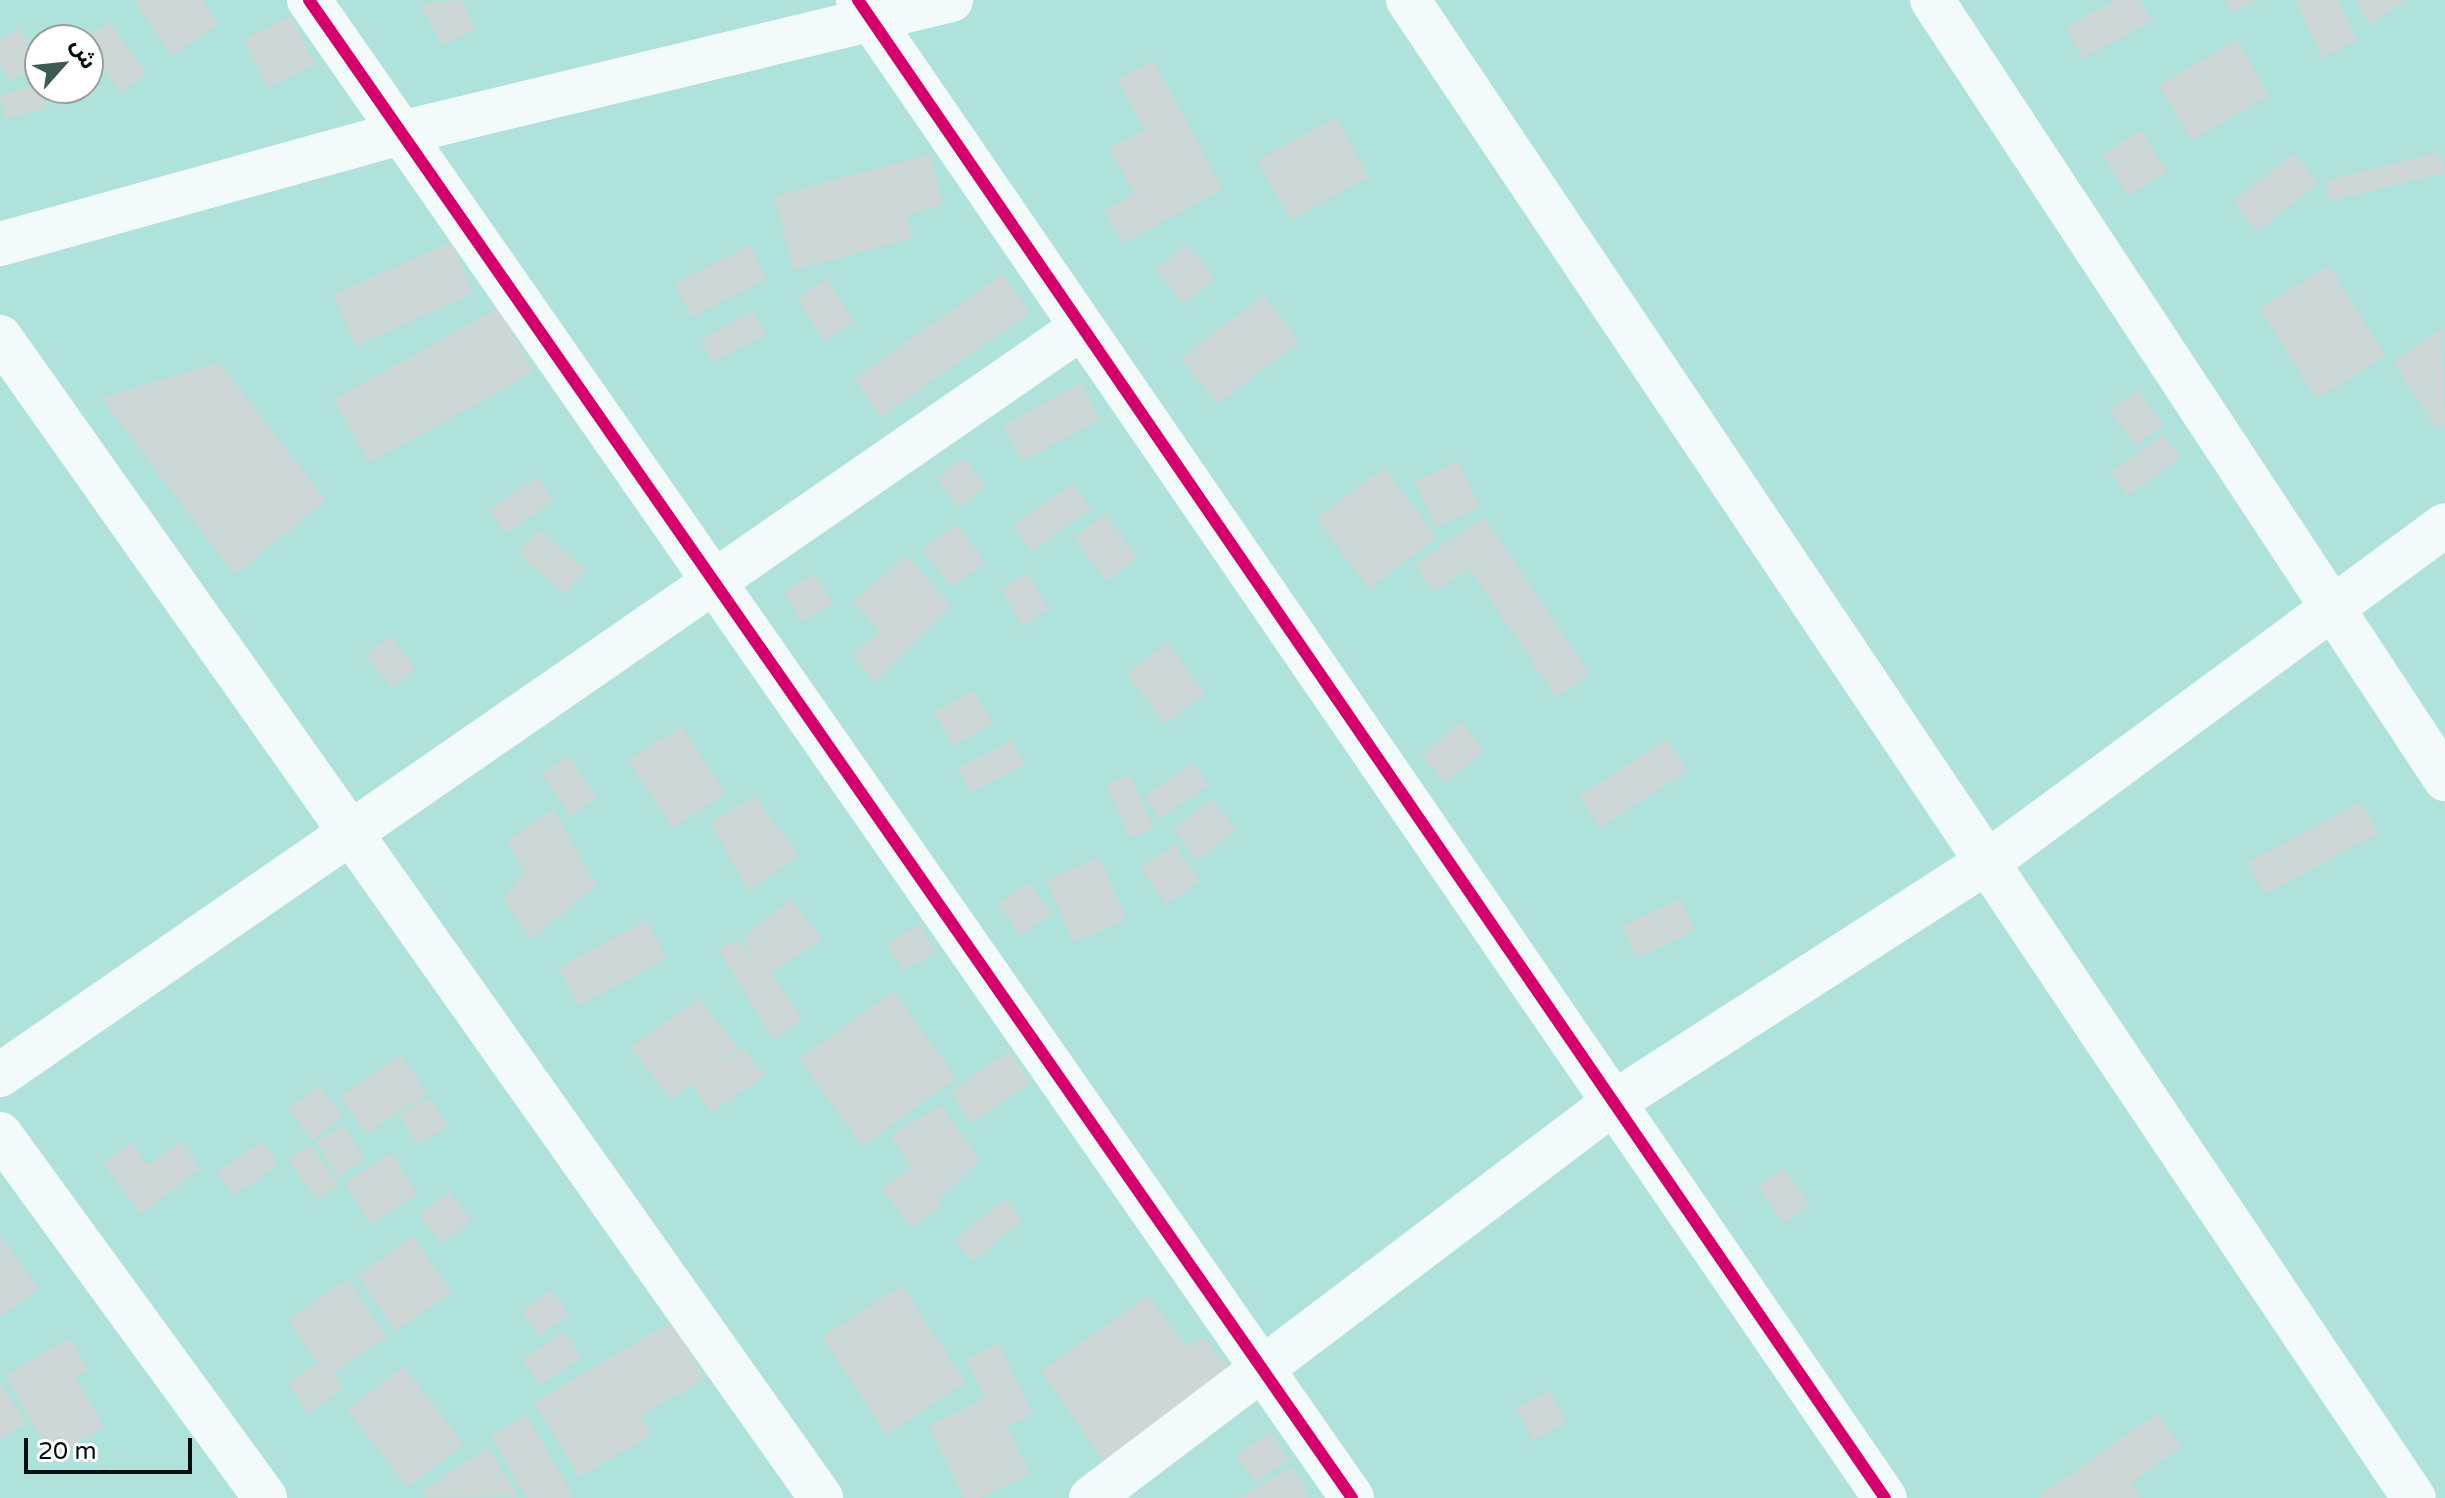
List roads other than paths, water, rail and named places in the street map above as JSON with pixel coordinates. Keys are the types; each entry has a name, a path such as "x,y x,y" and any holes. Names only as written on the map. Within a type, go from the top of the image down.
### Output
{"street":[{"path":"309,0 1352,1498"},
{"path":"0,244 864,9 951,0"},
{"path":"1408,0 2414,1498"},
{"path":"1932,0 2445,779"},
{"path":"864,9 1885,1498"},
{"path":"0,1075 346,833 717,585 1081,328"},
{"path":"0,337 346,833 821,1498"},
{"path":"1091,1498 1264,1373 1613,1103 1989,861 2329,607 2445,525"},
{"path":"0,1134 265,1498"}]}
